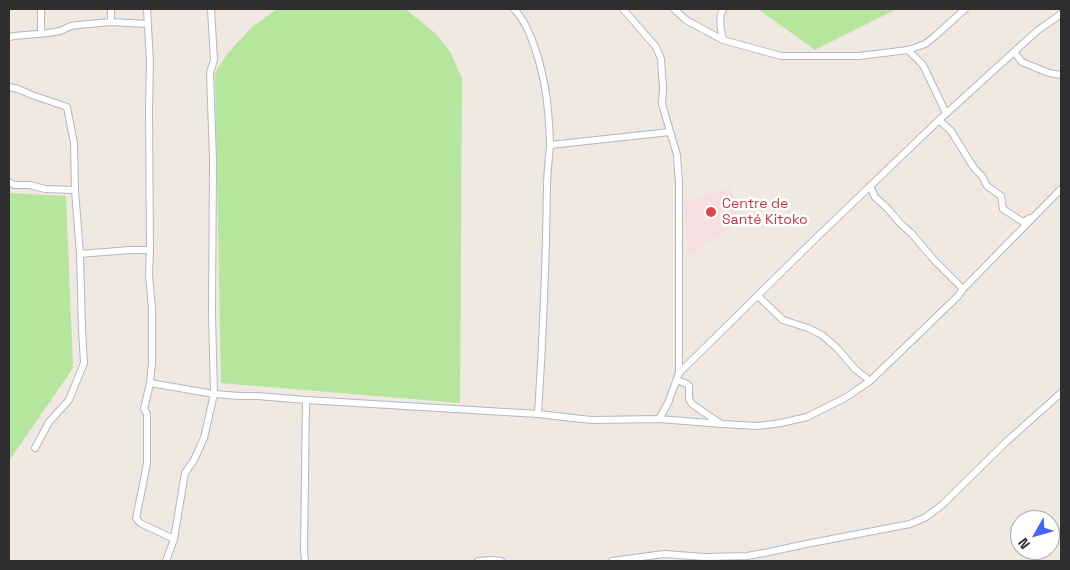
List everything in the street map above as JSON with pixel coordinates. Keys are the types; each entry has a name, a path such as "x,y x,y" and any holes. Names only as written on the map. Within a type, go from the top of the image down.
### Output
{"street":[{"path":"40,9 41,33"},
{"path":"111,9 111,22"},
{"path":"147,9 150,62 149,275 152,308 152,363 144,409 147,414 146,463 136,518 140,523 174,539"},
{"path":"166,561 174,539 185,473 194,460 204,438 214,394 212,314 213,159 210,73 214,60 211,9"},
{"path":"514,9 523,21 538,58 548,110 550,144 547,179 542,360 538,414"},
{"path":"623,9 656,47 661,59 662,104 677,155 679,183 679,373 668,404 659,419"},
{"path":"674,9 686,20 723,40 781,56 859,56 908,50 925,44 965,9"},
{"path":"723,9 720,17 723,40"},
{"path":"679,373 946,113 1037,31 1061,14"},
{"path":"9,37 60,31 71,26 111,22 147,24"},
{"path":"908,50 923,65 946,113"},
{"path":"1014,52 1022,62 1049,73 1061,75"},
{"path":"9,87 67,107 74,143 84,365 69,400 49,422 35,448"},
{"path":"939,120 951,132 987,186 1001,196 1003,209 1023,222 1036,215"},
{"path":"550,144 670,132"},
{"path":"9,182 14,185 30,185 45,189 75,190"},
{"path":"870,186 875,197 888,208 900,224 912,234 934,260 963,289"},
{"path":"150,383 214,394 538,414 591,420 659,419 758,426 781,423 807,417 845,398 870,381 958,296 1061,189"},
{"path":"80,254 150,250"},
{"path":"758,296 783,320 813,329 822,335 837,348 855,369 870,381"},
{"path":"677,380 689,386 689,399 692,404 722,424"},
{"path":"612,561 664,554 705,557 747,556 910,524 926,517 942,505 1006,442 1061,393"},
{"path":"305,561 306,400"},
{"path":"478,561 501,561"}],"shaded area":[{"name":"Centre de Santé Kitoko","path":"731,187 739,222 688,256 684,202"}],"green space":[{"path":"277,9 405,9 435,33 451,53 462,79 460,403 221,383 215,73 227,54 252,27"},
{"path":"758,9 897,9 815,50"},
{"path":"9,193 66,196 73,368 9,461"}],"place":[{"name":"Centre de Santé Kitoko","path":"711,212"}]}
